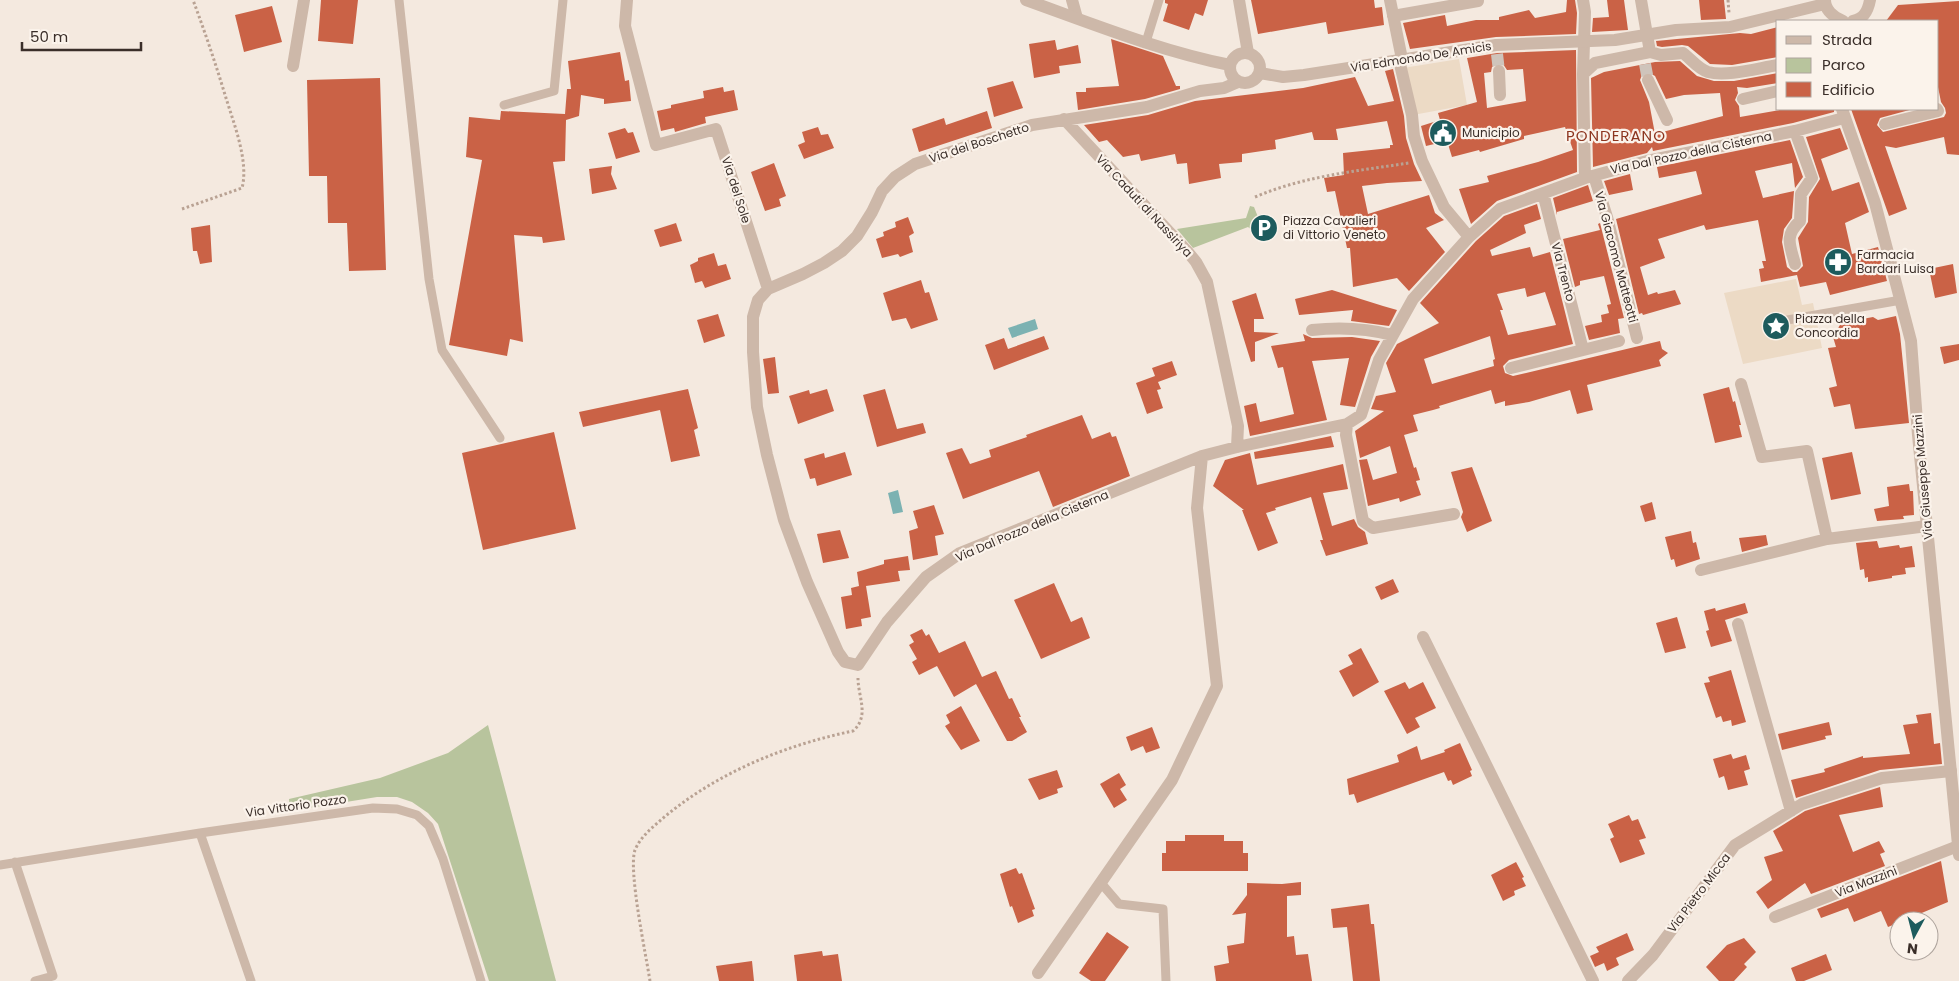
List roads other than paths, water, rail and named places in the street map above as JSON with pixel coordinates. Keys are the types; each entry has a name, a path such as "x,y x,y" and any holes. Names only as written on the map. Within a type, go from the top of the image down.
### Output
{"street":[{"path":"293,66 304,0"},
{"name":"Via del Sole","path":"627,0 625,26 656,145 716,129 768,289"},
{"path":"1026,0 1146,42 1197,58 1230,65"},
{"path":"1072,0 1077,18"},
{"path":"1239,0 1248,53"},
{"path":"1390,0 1412,115 1414,136 1422,161 1444,207 1469,237"},
{"name":"Via Giacomo Matteotti","path":"1583,0 1585,12 1584,74 1590,177 1607,216 1637,338"},
{"path":"1641,0 1647,58"},
{"path":"1860,20 1868,10 1870,0"},
{"path":"1393,16 1478,1"},
{"path":"1825,2 1833,17 1840,20"},
{"name":"Via Edmondo De Amicis","path":"1260,73 1283,77 1297,76 1400,59 1496,49 1615,40 1676,30 1747,24 1825,2"},
{"path":"1248,53 1257,58 1261,68 1260,73 1254,81 1248,83 1238,82 1231,75 1230,65 1236,55 1248,53"},
{"path":"1584,74 1595,63 1683,53 1708,72 1733,73 1776,65"},
{"path":"1499,72 1500,95"},
{"path":"1648,80 1667,120"},
{"name":"Via del Boschetto","path":"768,289 824,263 842,251 857,236 882,191 895,177 915,164 1032,125 1147,106 1200,91 1224,88 1238,82"},
{"path":"1743,99 1776,91"},
{"path":"1885,124 1938,110"},
{"name":"Via Dal Pozzo della Cisterna","path":"768,289 758,300 753,317 753,352 758,407 767,455 784,520 807,582 844,662 858,665 887,622 926,576 960,553 1202,456 1347,424 1361,416 1379,360 1413,299 1469,237 1500,209 1590,177 1647,161 1795,131 1843,113"},
{"name":"Via Giuseppe Mazzini","path":"1843,113 1875,203 1911,341 1958,850"},
{"name":"Via Caduti di Nassiriya","path":"1064,119 1187,251 1196,262 1207,282 1238,426 1237,447"},
{"path":"1794,264 1789,240 1791,230 1800,221 1801,194 1812,178 1795,131"},
{"name":"Via Trento","path":"1543,193 1583,350"},
{"path":"1312,330 1346,328 1371,330 1392,335"},
{"path":"1511,368 1620,341"},
{"path":"1742,384 1762,457 1807,451 1827,539"},
{"path":"1347,424 1346,435 1363,521 1373,528 1454,514"},
{"path":"1038,973 1172,780 1217,686 1197,508 1202,456"},
{"path":"1701,570 1827,539 1927,526"},
{"path":"1738,624 1791,810"},
{"path":"1424,637 1593,981"},
{"name":"Via Pietro Micca","path":"1628,981 1653,955 1735,844 1802,804 1882,778 1951,771"},
{"name":"Via Mazzini","path":"1775,917 1958,850"}],"lane":[{"path":"399,0 428,279 442,350 500,438"},
{"path":"504,106 554,91 563,0"},
{"path":"1146,42 1159,0"},
{"path":"1770,323 1901,300"},
{"name":"Via Vittorio Pozzo","path":"0,865 372,808 397,809 417,815 429,826 443,859 481,981"},
{"path":"200,833 251,981"},
{"path":"15,862 53,976 35,981"},
{"path":"1101,883 1119,904 1163,909 1166,981"}],"water":[{"path":"1035,319 1038,329 1012,338 1008,328"},
{"path":"898,490 903,512 893,514 888,493"}],"tunnel":[{"path":"1497,54 1499,71"},
{"path":"1645,64 1648,80"}],"place":[{"name":"Municipio","path":"1443,133"},
{"name":"Piazza Cavalieri di Vittorio Veneto","path":"1264,228"},
{"name":"Farmacia Bardari Luisa","path":"1838,262"},
{"name":"Piazza della Concordia","path":"1776,326"}],"district":[{"name":"PONDERANO","path":"1616,136"}]}
